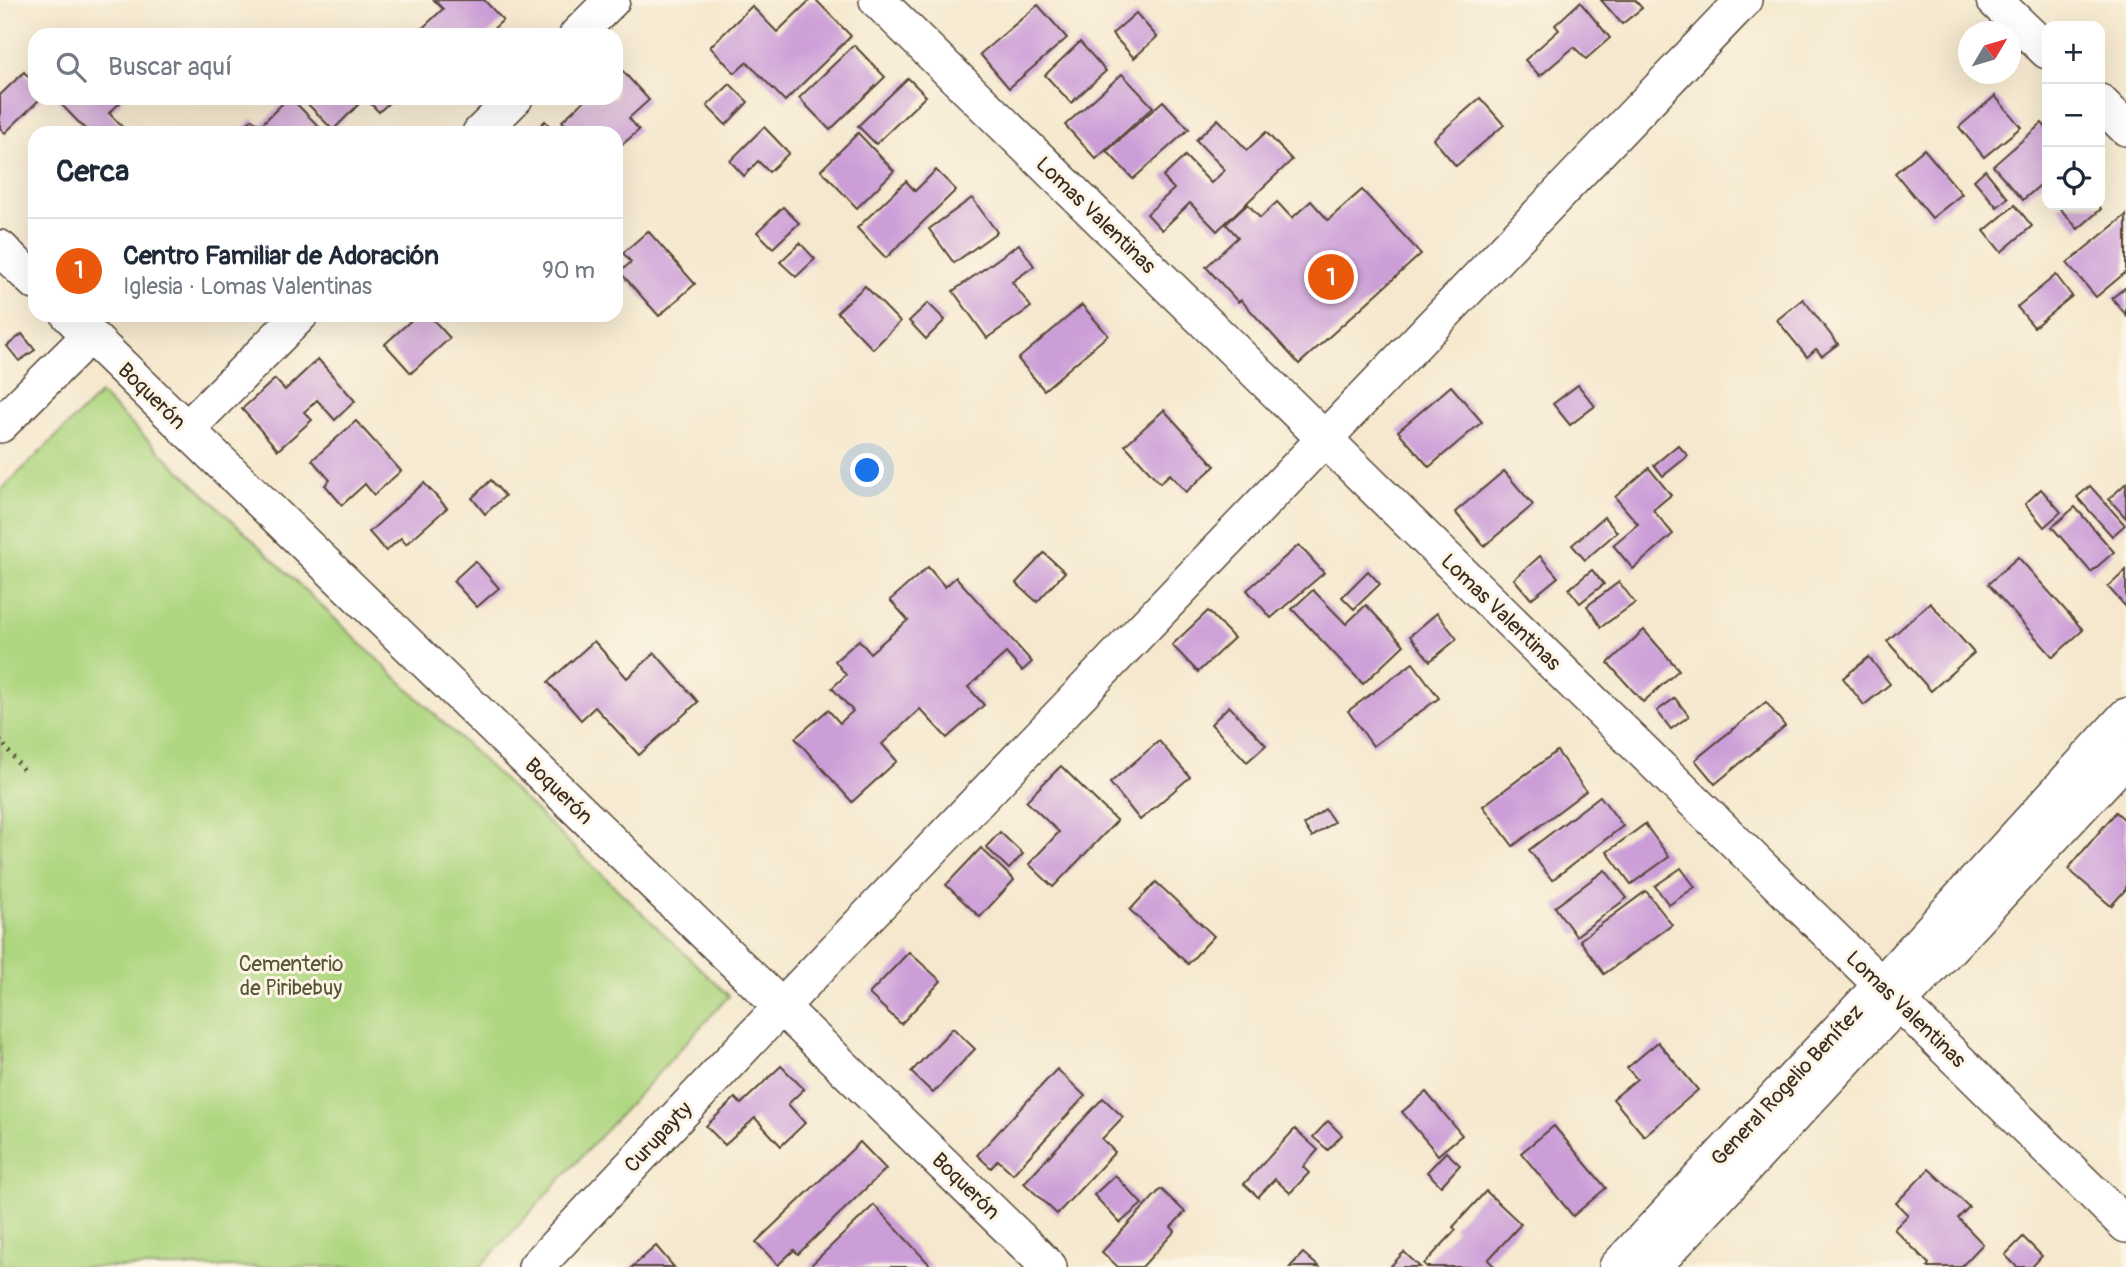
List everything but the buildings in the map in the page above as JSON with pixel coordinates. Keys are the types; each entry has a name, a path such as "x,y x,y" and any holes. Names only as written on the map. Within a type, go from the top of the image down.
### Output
{"street":[{"path":"584,28 612,0"},
{"name":"Lomas Valentinas","path":"877,0 2126,1225"},
{"name":"Curupayty","path":"536,1267 1744,0"},
{"path":"1994,0 2042,46"},
{"path":"487,126 508,105"},
{"path":"2105,108 2126,128"},
{"path":"0,248 28,275"},
{"path":"187,430 293,322"},
{"path":"0,425 79,325"},
{"name":"Boquerón","path":"79,325 1049,1267"},
{"name":"General Rogelio Benítez","path":"1653,1267 1891,994 2126,716"},
{"name":"General Rogelio Benítez","path":"1617,1267 2126,758"}],"path":[{"path":"0,740 24,771"}],"green space":[{"name":"Cementerio de Piribebuy","path":"100,394 729,996 480,1267 4,1267 0,1263 0,491"}],"place":[{"name":"Centro Familiar de Adoración","path":"1331,277"}]}
